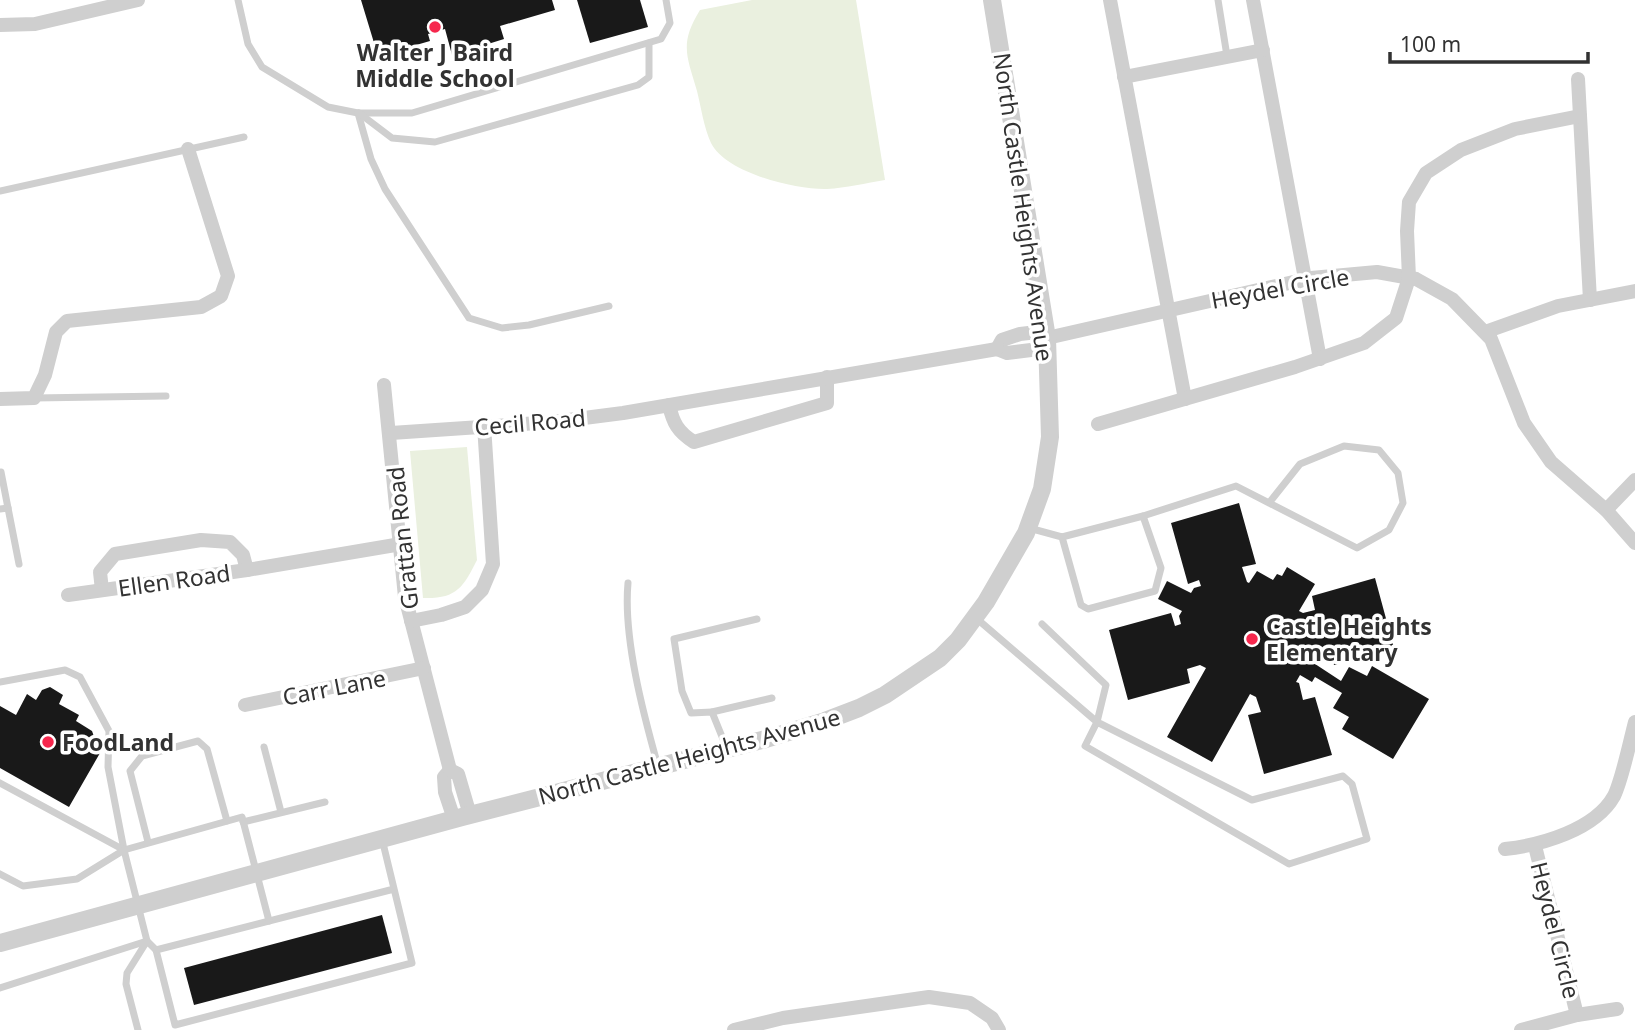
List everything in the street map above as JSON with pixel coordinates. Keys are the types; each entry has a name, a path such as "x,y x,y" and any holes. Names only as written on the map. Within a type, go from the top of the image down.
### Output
{"street":[{"path":"0,26 35,24 138,0"},
{"name":"North Castle Heights Avenue","path":"0,943 825,721 886,695 940,658 975,617 1015,554 1042,489 1050,437 1047,339 992,0"},
{"path":"1110,0 1185,399"},
{"path":"1253,0 1320,359"},
{"path":"1124,77 1263,50"},
{"path":"1578,79 1590,299"},
{"path":"1098,424 1364,344 1396,318 1409,278 1409,202 1426,173 1461,150 1515,129 1580,116"},
{"path":"0,399 34,398 45,375 56,332 67,321 201,307 221,296 228,276 188,149"},
{"name":"Heydel Circle","path":"997,349 1007,353 1047,339 1306,279 1377,272 1409,278 1452,299 1491,339 1524,423 1551,462 1606,510 1635,543"},
{"path":"1485,332 1558,306 1635,291"},
{"name":"Cecil Road","path":"391,433 553,422 997,349"},
{"path":"669,405 672,419 680,434 694,442 827,403 827,377"},
{"name":"Grattan Road","path":"384,385 391,433 405,597 450,771 444,777 445,792 462,817"},
{"path":"411,621 465,607 482,590 493,564 484,425"},
{"path":"1606,510 1635,480"},
{"name":"Ellen Road","path":"102,590 100,572 115,554 201,540 230,542 243,555 247,570"},
{"name":"Ellen Road","path":"68,595 247,570 401,544"},
{"name":"Carr Lane","path":"245,705 424,668"},
{"name":"Heydel Circle","path":"1505,849 1535,846 1590,822 1614,796 1635,722"},
{"name":"Heydel Circle","path":"1535,846 1577,1015"},
{"path":"734,1030 783,1018 929,997 970,1003 992,1018 999,1030"},
{"path":"1521,1030 1577,1015 1617,1009"}],"lane":[{"path":"238,0 248,44 262,67 328,107 358,113 412,113 661,39 670,23 666,0"},
{"path":"1218,0 1227,57"},
{"path":"358,113 392,138 435,142 638,86 649,77 649,43"},
{"path":"358,113 371,159 385,189 470,318 502,328 529,325 609,306"},
{"path":"0,191 243,136"},
{"path":"34,398 166,396"},
{"path":"1028,527 1062,537 1143,516 1236,486 1269,503 1357,548 1389,530 1403,503 1398,472 1380,450 1344,446 1300,464 1269,503"},
{"path":"1,472 4,508 19,564"},
{"path":"1062,537 1081,605 1088,609 1155,591 1161,568 1143,516"},
{"path":"628,583 626,609 646,720 658,767"},
{"path":"975,617 1097,722 1252,800 1343,776 1352,784 1367,839 1289,864 1086,746 1097,722 1106,685 1042,624"},
{"path":"757,619 674,639 682,691 691,713 712,712 772,698"},
{"path":"0,682 65,670 80,677 109,731 108,767 124,850 146,941 156,950 175,1024 412,963 382,839"},
{"path":"712,712 727,749"},
{"path":"148,842 130,772 142,756 198,741 207,749 227,821"},
{"path":"264,747 281,812"},
{"path":"0,783 124,850"},
{"path":"243,822 325,802"},
{"path":"0,874 23,887 77,879 124,850 242,817 269,921"},
{"path":"156,950 394,889"},
{"path":"0,988 146,941"},
{"path":"138,1030 126,984 127,973 146,941"}],"green space":[{"path":"752,0 856,0 885,180 849,187 814,189 763,178 731,163 719,154 711,143 705,124 688,59 687,41 700,10"},
{"path":"467,447 477,560 457,590 443,596 423,598 410,451"}],"building":[{"name":"Walter J Baird Middle School","path":"361,0 552,0 555,10 500,26 504,39 488,44 490,50 471,56 470,50 452,55 445,29 428,34 430,41 378,56"},
{"path":"577,0 640,0 648,27 590,43"},
{"name":"Castle Heights Elementary","path":"1239,503 1256,564 1242,567 1247,582 1249,583 1257,571 1273,580 1277,574 1282,576 1287,567 1315,584 1299,611 1303,613 1315,610 1312,596 1375,578 1394,648 1334,665 1330,649 1312,654 1309,660 1341,681 1349,667 1367,676 1372,666 1429,699 1393,759 1342,729 1349,717 1333,708 1342,693 1315,677 1312,682 1300,675 1296,682 1299,683 1303,700 1315,697 1332,755 1264,774 1248,715 1261,712 1256,697 1250,694 1212,762 1167,737 1206,668 1200,665 1187,669 1190,683 1128,700 1109,630 1171,613 1175,626 1181,624 1179,616 1182,611 1158,599 1167,581 1191,593 1194,588 1201,586 1199,580 1188,584 1171,523"},
{"name":"FoodLand","path":"50,687 63,695 59,704 79,715 76,721 92,731 100,753 69,807 0,768 0,706 16,715 27,694 36,700 42,690"},
{"path":"382,915 392,953 194,1005 184,968"}],"place":[{"name":"Walter J Baird Middle School","path":"435,27"},
{"name":"Castle Heights Elementary","path":"1252,639"},
{"name":"FoodLand","path":"48,742"}]}
